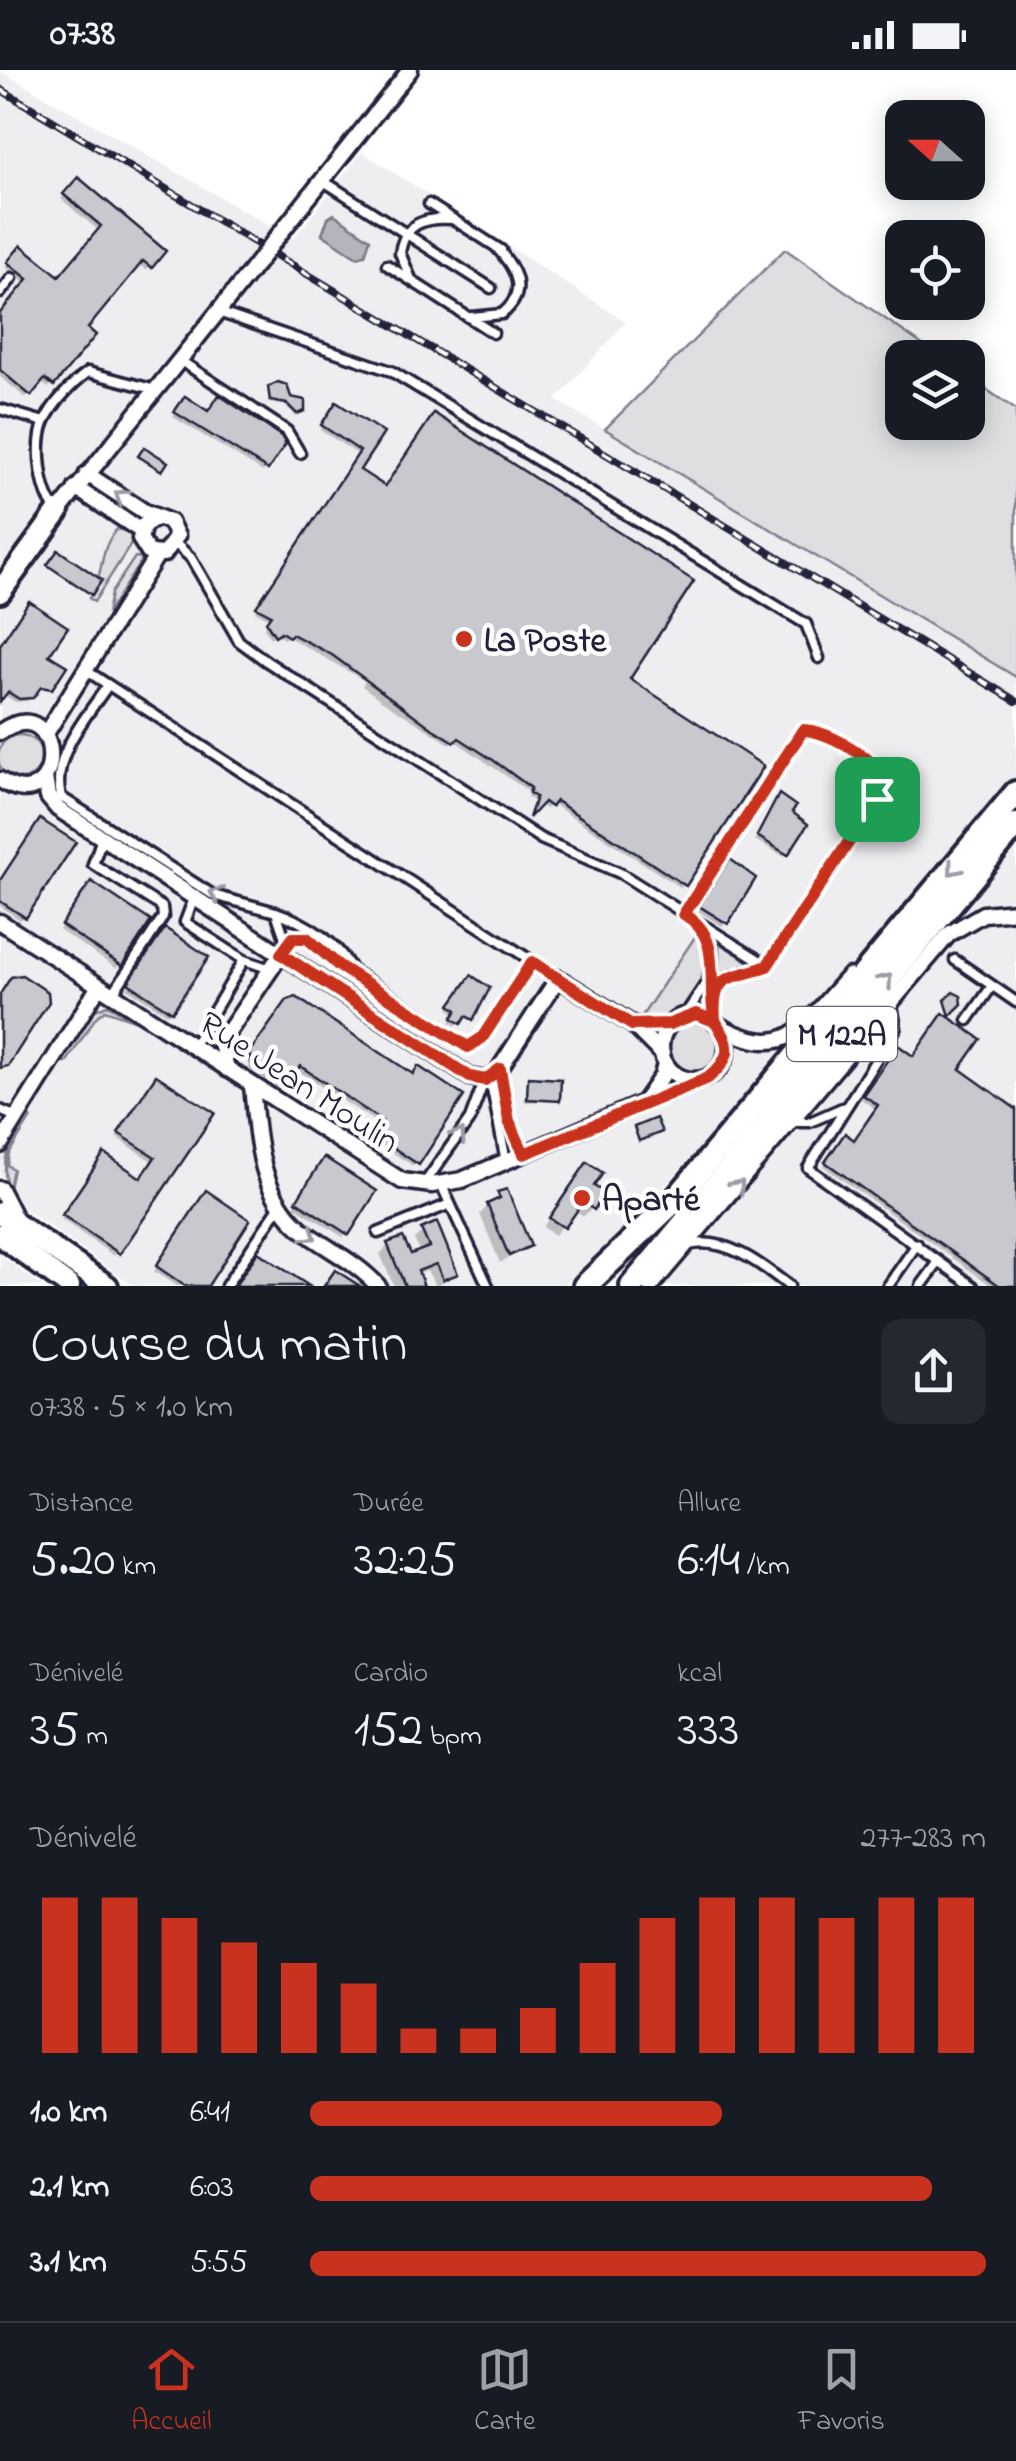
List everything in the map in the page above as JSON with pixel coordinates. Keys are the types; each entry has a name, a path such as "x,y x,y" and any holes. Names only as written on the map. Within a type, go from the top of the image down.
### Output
{"main road":[{"path":"0,571 58,512"},
{"path":"0,592 58,512"},
{"name":"M 122A","path":"585,1286 677,1198 1016,794"},
{"name":"M 122A","path":"632,1286 1016,825"},
{"path":"0,1213 10,1231 69,1286"},
{"path":"10,1231 107,1286"}],"street":[{"path":"58,512 152,389 410,70"},
{"path":"45,734 157,555 176,544 175,528 87,474"},
{"path":"76,488 140,531 143,547 157,555"},
{"path":"140,531 156,518"},
{"path":"0,731 19,724 45,734"},
{"path":"0,780 19,788 44,778 53,761 45,734"},
{"path":"44,778 52,803 194,898 284,949 450,1065 492,1076 558,978 632,1025 678,1076 697,1080 723,1064 727,1043 717,1024"},
{"path":"632,1025 670,1024 685,1015 763,1044 794,1034 928,899"},
{"path":"651,1286 794,1122 949,934 983,914 1016,911"},
{"name":"Rue Jean Moulin","path":"0,922 374,1166 402,1180 441,1184 506,1162 697,1080"},
{"path":"192,1048 221,1043 284,949"},
{"path":"0,1144 7,1113 98,986"},
{"path":"644,1103 662,1076 670,1024"},
{"path":"221,1043 228,1071"},
{"path":"252,1086 266,1177 279,1207 312,1237 362,1268 378,1286"},
{"path":"0,1190 10,1231"}],"lane":[{"path":"322,180 492,288"},
{"path":"429,204 511,256"},
{"path":"413,282 400,253 406,234 428,218 452,219"},
{"path":"467,316 494,317 508,309 516,296 516,272 497,248"},
{"path":"388,266 494,333"},
{"path":"0,293 12,278"},
{"path":"218,312 391,372 806,624 820,658"},
{"path":"178,358 287,431 300,453"},
{"path":"58,512 48,502 41,484 44,422 88,372 152,389"},
{"path":"0,408 44,422"},
{"path":"176,544 191,558 239,640 266,662 540,839 608,867 767,966"},
{"path":"87,671 558,978"},
{"path":"108,685 68,746 58,785 61,797 213,895 276,912 313,930 347,961 352,972"},
{"path":"684,914 803,730 816,731 874,764 883,774 877,799 767,966 727,977 713,998"},
{"path":"102,838 92,864 162,908 163,918 112,995"},
{"path":"194,898 185,922 244,960 271,969"},
{"path":"276,912 284,949"},
{"path":"701,924 712,959 717,1024"},
{"path":"284,949 299,935 307,938 468,1047 482,1038 532,962"},
{"path":"192,1048 199,1030 244,960"},
{"path":"955,960 1016,1002"},
{"path":"685,1015 711,976"},
{"path":"968,1020 992,986"},
{"path":"892,1005 898,1020 896,1028 808,1168 972,1286"},
{"path":"492,1076 524,1154"},
{"path":"492,1076 506,1162"},
{"path":"424,1184 470,1119 492,1076"},
{"path":"794,1122 810,1122 845,1106"},
{"path":"441,1184 488,1286"},
{"path":"378,1233 450,1204"},
{"path":"226,1286 279,1207"},
{"path":"685,1246 704,1241 727,1246 788,1286"},
{"path":"888,1286 916,1244"},
{"path":"921,1286 938,1262"}],"shaded area":[{"path":"0,71 293,239 362,152 626,322 556,400 1016,677 1016,777 782,1056 631,1223 563,1286 134,1286 0,1192"},
{"path":"334,214 370,239 365,255 357,257 322,234 328,218"},
{"path":"785,249 916,340 885,340 885,440 985,440 985,389 1016,410 1016,677 605,429"},
{"path":"117,529 130,532 133,541 94,602 89,598 107,545"},
{"path":"135,557 143,558 107,614 111,593"},
{"path":"12,737 28,737 40,749 40,765 28,777 12,777 0,765 0,749"},
{"path":"1016,849 1016,1286 660,1286 990,880"},
{"path":"697,934 704,958 694,992 667,1018 640,1019"},
{"path":"719,943 754,965 753,967 720,976"},
{"path":"107,1005 137,1021 105,1010 96,1017 66,1063 60,1059 95,1010"},
{"path":"695,1020 714,1028 722,1047 714,1066 695,1074 676,1066 668,1047 676,1028"},
{"path":"26,1114 31,1118 9,1153 7,1165 13,1169 8,1192 5,1171 7,1151"},
{"path":"0,1255 42,1286 0,1286"}],"building":[{"path":"78,177 166,251 152,268 143,261 88,328 96,335 54,386 45,379 31,396 0,370 0,313 28,279 7,262 21,245 59,276 101,226 63,194"},
{"path":"278,382 287,385 291,397 305,400 305,411 297,414 287,404 270,401 268,387"},
{"path":"219,395 281,436 286,444 268,470 174,412 185,396 208,411"},
{"path":"336,402 384,433 360,470 385,486 434,413 694,581 630,679 764,766 686,886 556,801 551,807 544,802 529,818 536,797 529,793 531,788 493,760 459,738 455,742 433,729 332,655 292,634 289,637 281,632 275,636 266,622 271,615 256,607 360,451 321,425"},
{"path":"144,447 168,462 162,471 138,456"},
{"path":"58,550 102,580 92,595 47,565"},
{"path":"29,601 68,627 49,655 67,666 52,689 41,687 33,698 19,699 8,692 0,702 0,645"},
{"path":"779,794 796,806 792,812 808,824 788,855 757,836"},
{"path":"40,819 76,842 26,918 0,901 0,880"},
{"path":"730,859 756,878 728,924 699,906"},
{"path":"91,881 151,921 122,966 61,925"},
{"path":"165,928 209,957 172,1012 128,983"},
{"path":"22,975 48,992 49,1002 8,1066 0,1068 0,994 11,977"},
{"path":"471,975 490,988 473,1020 466,1016 461,1024 452,1018 457,1010 450,1005"},
{"path":"953,992 961,996 962,1004 950,1016 945,1000"},
{"path":"296,997 413,1074 418,1066 464,1096 419,1165 373,1134 382,1121 300,1066 285,1088 252,1065 249,1053 287,1000"},
{"path":"943,1013 981,1039 960,1069 1016,1109 1016,1286 1000,1286 825,1162 845,1133 854,1140 878,1105 863,1095 898,1045 913,1056"},
{"path":"156,1075 215,1113 120,1254 62,1215 104,1153 141,1178 155,1157 118,1133"},
{"path":"528,1077 561,1079 560,1101 527,1099"},
{"path":"656,1118 662,1132 639,1141 634,1127"},
{"path":"324,1157 377,1191 349,1235 296,1201"},
{"name":"Aparté","path":"587,1162 603,1173 594,1186 605,1193 594,1210 583,1202 565,1228 549,1218"},
{"path":"507,1189 531,1246 509,1256 487,1204 500,1198 497,1192"},
{"path":"206,1190 250,1220 208,1286 185,1286 156,1266"},
{"path":"437,1222 458,1274 443,1280 436,1264 418,1271 424,1286 405,1286 387,1243 403,1237 411,1254 429,1247 421,1229"},
{"path":"258,1252 309,1286 235,1286"},
{"path":"335,1270 360,1286 324,1286"}],"railway":[{"path":"0,89 1016,701"}],"place":[{"name":"La Poste","path":"464,639"},
{"name":"Aparté","path":"582,1198"}],"route":[{"path":"877,799 767,966 736,973 720,986 713,998 715,1021 696,1014 676,1018 670,1024 632,1025 532,962 482,1038 468,1047 454,1042 339,966 307,938 293,938 281,954 470,1077 485,1080 500,1069 509,1121 524,1154 708,1078 723,1064 727,1043 715,1021 711,976 712,959 708,940 701,924 684,914 803,730 816,731 874,764 883,774 884,785 877,799"}]}
